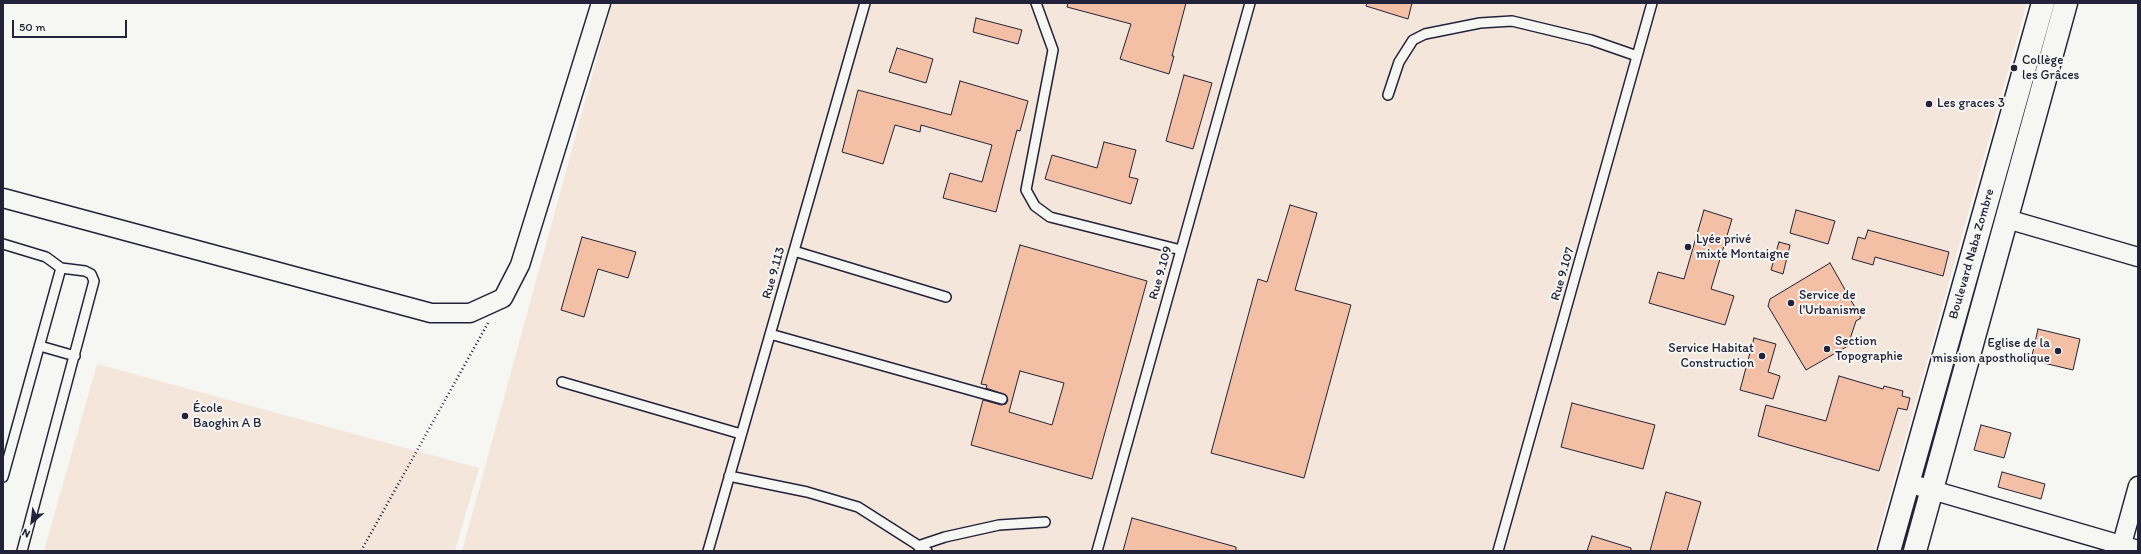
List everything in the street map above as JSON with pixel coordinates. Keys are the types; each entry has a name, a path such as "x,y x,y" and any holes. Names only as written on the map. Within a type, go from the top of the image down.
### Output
{"main road":[{"name":"Boulevard Naba Zombre","path":"1889,551 2043,3"},
{"name":"Boulevard Naba Zombre","path":"1915,551 2066,3"}],"street":[{"path":"3,198 430,313 470,313 503,298 520,265 601,3"},
{"path":"2007,219 2138,257"},
{"path":"1908,483 2126,549 2138,486"}],"lane":[{"name":"Rue 9.113","path":"708,551 865,3"},
{"path":"1036,3 1053,50 1026,190 1032,201 1035,206 1050,217 1181,250"},
{"name":"Rue 9.109","path":"1097,551 1250,3"},
{"name":"Rue 9.107","path":"1498,551 1652,3"},
{"path":"1388,95 1399,62 1413,40 1425,34 1480,23 1512,21 1591,40 1637,56"},
{"path":"3,244 46,257 61,268 86,271 91,274 94,281 22,551"},
{"path":"794,251 946,297"},
{"path":"3,477 6,459 40,346 61,268"},
{"path":"770,334 1002,399"},
{"path":"40,346 75,356"},
{"path":"562,382 741,434"},
{"path":"729,476 807,492 858,507 927,551"},
{"path":"918,546 945,537 999,524 1045,522"}],"path":[{"path":"361,551 445,398 503,298"}],"shaded area":[{"path":"612,3 2027,3 1874,551 462,551"},
{"name":"École Baoghin A B","path":"97,364 479,468 455,551 44,551"}],"building":[{"path":"1068,3 1186,3 1172,56 1174,56 1169,74 1120,59 1131,24 1067,7"},
{"path":"1367,3 1412,3 1408,19 1366,6"},
{"path":"976,18 1022,30 1018,44 973,32"},
{"path":"897,48 933,59 926,83 889,72"},
{"path":"1184,75 1212,83 1193,149 1166,141"},
{"path":"960,81 1028,101 1020,131 1017,130 996,212 943,198 950,173 982,182 992,145 921,125 920,132 895,125 883,164 842,152 858,90 951,115"},
{"path":"1104,142 1136,150 1129,177 1138,179 1131,204 1045,179 1052,155 1097,168"},
{"path":"1290,205 1317,213 1295,290 1351,305 1304,478 1211,453 1258,279 1267,282"},
{"path":"1704,210 1732,219 1711,289 1734,296 1725,325 1649,303 1658,272 1684,279"},
{"path":"1796,210 1835,221 1828,244 1790,233"},
{"path":"1868,230 1949,252 1943,276 1875,257 1873,265 1852,259 1858,237 1865,239"},
{"path":"582,237 636,252 628,278 598,269 584,317 561,310"},
{"path":"1779,242 1790,245 1783,274 1771,270"},
{"path":"1020,245 1147,281 1092,479 971,445 983,400 1001,405 1006,404 1008,400 1006,395 986,388 987,385 981,384","holes":["1020,371 1064,383 1052,425 1009,412"]},
{"path":"1830,263 1861,318 1856,321 1850,339 1853,343 1806,370 1768,306 1770,299"},
{"path":"2038,329 2080,339 2073,370 2031,360"},
{"path":"1754,338 1776,344 1768,372 1780,376 1773,399 1740,390"},
{"path":"1839,376 1883,389 1884,386 1903,391 1902,396 1910,398 1907,410 1898,408 1879,471 1758,436 1766,405 1826,421"},
{"path":"1572,403 1655,425 1643,469 1561,447"},
{"path":"1981,425 2011,433 2004,458 1974,450"},
{"path":"2002,472 2045,484 2041,499 1998,487"},
{"path":"1666,492 1701,502 1687,551 1650,551"},
{"path":"1132,518 1236,547 1236,551 1123,551"},
{"path":"1592,536 1631,548 1631,551 1587,551"}],"place":[{"name":"Collège les Grâces","path":"2014,68"},
{"name":"Les graces 3","path":"1929,104"},
{"name":"Lyée privé mixte Montaigne","path":"1688,247"},
{"name":"Service de l'Urbanisme","path":"1791,303"},
{"name":"Section Topographie","path":"1827,349"},
{"name":"Eglise de la mission apostholique","path":"2058,351"},
{"name":"Service Habitat Construction","path":"1762,356"},
{"name":"École Baoghin A B","path":"185,416"}]}
